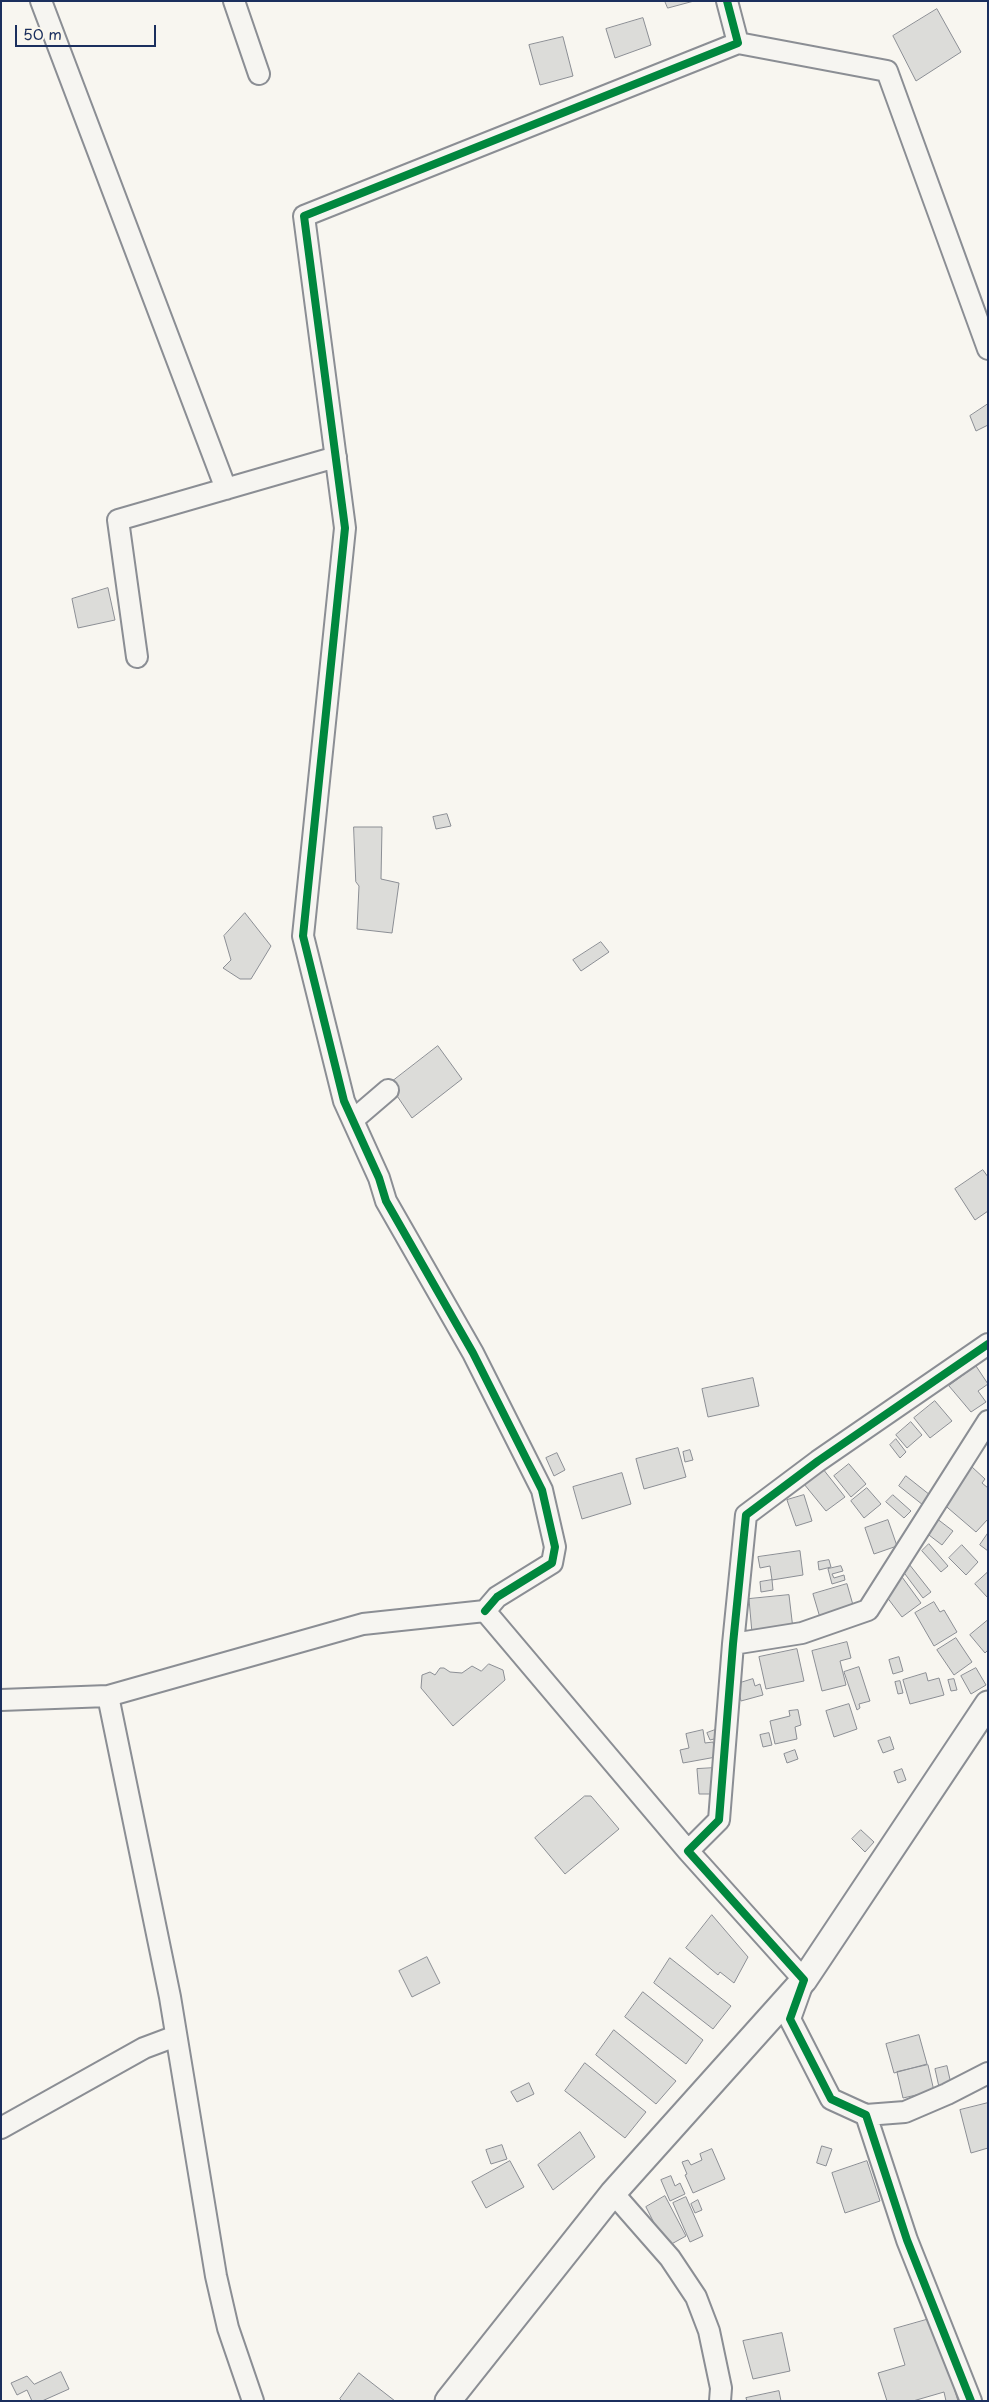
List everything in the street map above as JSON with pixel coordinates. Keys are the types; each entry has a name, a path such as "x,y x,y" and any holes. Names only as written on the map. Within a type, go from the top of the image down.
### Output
{"main road":[{"path":"448,2401 613,2192 804,1980 988,1704"}],"street":[{"path":"41,1 226,489"},
{"path":"234,1 259,74"},
{"path":"728,1 738,43"},
{"path":"1,1700 108,1696 363,1624 485,1612 497,1597 552,1563 555,1547 542,1490 473,1353 386,1201 379,1178 344,1101 303,936 345,528 304,216 738,43 887,71 988,349"},
{"path":"137,657 118,520 336,457"},
{"path":"353,1120 388,1090"},
{"path":"688,1851 719,1820 733,1644 746,1515 818,1461 988,1344"},
{"path":"733,1644 802,1633 868,1610 988,1421"},
{"path":"485,1612 688,1851 804,1980 790,2019 831,2099 866,2115 905,2112 947,2094 988,2073"},
{"path":"108,1696 176,2036 216,2276 228,2328 253,2401"},
{"path":"1,2128 144,2048 176,2036"},
{"path":"866,2115 906,2240 971,2401"},
{"path":"613,2192 670,2258 696,2297 709,2331 721,2388 720,2401"}],"building":[{"path":"665,1 694,1 668,8"},
{"path":"937,9 961,52 916,81 893,36"},
{"path":"643,18 651,45 615,58 606,29"},
{"path":"563,37 573,76 540,85 529,45"},
{"path":"988,404 988,425 976,431 970,416"},
{"path":"108,588 115,620 78,628 72,599"},
{"path":"447,814 451,826 436,829 433,817"},
{"path":"354,827 382,827 381,879 399,883 392,933 357,929 359,886 356,882"},
{"path":"245,913 271,946 251,979 240,979 223,968 231,960 224,936"},
{"path":"601,942 609,952 581,971 573,960"},
{"path":"438,1046 462,1079 412,1118 389,1084"},
{"path":"983,1170 988,1177 988,1211 975,1220 955,1189"},
{"path":"976,1366 988,1384 978,1391 986,1402 971,1412 949,1386"},
{"path":"753,1378 759,1406 708,1417 702,1389"},
{"path":"935,1401 952,1421 930,1438 914,1418"},
{"path":"911,1422 922,1435 907,1448 896,1435"},
{"path":"896,1439 906,1452 900,1458 890,1445"},
{"path":"678,1448 686,1477 644,1489 636,1459"},
{"path":"690,1450 693,1460 685,1462 683,1452"},
{"path":"557,1453 565,1470 554,1476 546,1458"},
{"path":"849,1464 866,1484 851,1497 834,1476"},
{"path":"972,1467 985,1479 982,1483 988,1488 988,1519 976,1532 941,1502"},
{"path":"823,1469 845,1497 826,1511 804,1484"},
{"path":"622,1473 631,1504 582,1519 573,1487"},
{"path":"906,1476 930,1495 923,1505 899,1486"},
{"path":"867,1488 881,1504 864,1518 851,1501"},
{"path":"804,1495 812,1521 796,1526 787,1500"},
{"path":"893,1495 911,1511 904,1518 886,1502"},
{"path":"936,1518 953,1531 942,1545 925,1532"},
{"path":"888,1520 897,1546 874,1554 865,1528"},
{"path":"988,1533 988,1551 980,1545"},
{"path":"929,1544 948,1566 941,1572 922,1551"},
{"path":"962,1545 978,1562 966,1575 949,1558"},
{"path":"800,1551 803,1575 772,1580 770,1566 760,1568 758,1557"},
{"path":"829,1560 831,1567 819,1570 818,1562"},
{"path":"909,1564 931,1592 923,1598 902,1570"},
{"path":"841,1566 843,1571 832,1574 834,1578 844,1575 845,1580 832,1584 828,1569"},
{"path":"988,1572 988,1598 975,1584"},
{"path":"902,1577 921,1603 902,1617 883,1592"},
{"path":"772,1580 773,1590 761,1592 760,1582"},
{"path":"847,1584 855,1612 821,1621 813,1594"},
{"path":"789,1595 793,1629 752,1633 749,1599"},
{"path":"934,1602 940,1612 944,1610 957,1632 934,1646 915,1613"},
{"path":"988,1620 988,1650 985,1653 970,1635"},
{"path":"956,1638 972,1662 954,1675 937,1650"},
{"path":"847,1642 851,1658 840,1661 846,1685 822,1691 812,1651"},
{"path":"797,1649 804,1681 766,1689 759,1657"},
{"path":"899,1657 903,1671 893,1674 889,1660"},
{"path":"489,1664 503,1670 505,1680 453,1726 421,1688 422,1675 430,1672 435,1675 440,1668 450,1672 462,1673 472,1666 481,1671"},
{"path":"859,1667 870,1701 859,1704 860,1708 857,1710 844,1672"},
{"path":"976,1668 986,1685 971,1694 961,1676"},
{"path":"926,1673 928,1681 939,1678 944,1695 910,1704 903,1680"},
{"path":"753,1679 755,1686 760,1684 763,1695 741,1701 737,1684"},
{"path":"954,1679 957,1690 951,1691 948,1680"},
{"path":"900,1681 903,1693 898,1694 895,1682"},
{"path":"849,1704 857,1729 834,1737 826,1711"},
{"path":"798,1710 801,1725 795,1727 797,1739 775,1744 770,1721 790,1716 789,1711"},
{"path":"703,1730 705,1743 713,1742 716,1757 683,1763 680,1750 689,1748 686,1734"},
{"path":"715,1730 718,1738 710,1740 707,1733"},
{"path":"769,1733 772,1745 763,1747 760,1735"},
{"path":"890,1737 894,1749 883,1753 878,1741"},
{"path":"795,1750 798,1759 787,1763 784,1754"},
{"path":"715,1768 717,1794 699,1794 697,1769"},
{"path":"902,1769 906,1780 898,1783 894,1772"},
{"path":"585,1796 591,1796 619,1829 565,1874 535,1838"},
{"path":"861,1830 874,1842 865,1852 852,1839"},
{"path":"712,1915 748,1957 734,1983 720,1972 718,1975 686,1948"},
{"path":"427,1957 440,1983 412,1997 399,1971"},
{"path":"670,1958 731,2006 713,2029 654,1983"},
{"path":"643,1992 703,2040 686,2064 625,2017"},
{"path":"614,2030 676,2081 656,2104 596,2055"},
{"path":"919,2035 927,2064 894,2073 886,2044"},
{"path":"585,2063 646,2112 625,2138 565,2091"},
{"path":"928,2065 934,2091 903,2098 897,2072"},
{"path":"947,2066 951,2084 939,2087 935,2069"},
{"path":"529,2083 534,2094 517,2102 511,2092"},
{"path":"988,2103 988,2148 971,2153 960,2110"},
{"path":"580,2132 595,2157 553,2190 538,2165"},
{"path":"502,2145 507,2159 491,2164 486,2150"},
{"path":"822,2146 832,2149 826,2166 817,2163"},
{"path":"712,2149 725,2179 693,2193 685,2175 687,2174 682,2162 688,2160 691,2165 702,2160 700,2154"},
{"path":"510,2161 524,2187 486,2208 472,2182"},
{"path":"867,2161 880,2201 845,2213 832,2173"},
{"path":"671,2176 675,2186 680,2183 685,2194 670,2201 661,2180"},
{"path":"665,2196 686,2236 666,2247 646,2207"},
{"path":"686,2197 703,2236 690,2242 673,2203"},
{"path":"698,2200 702,2210 695,2213 691,2204"},
{"path":"933,2318 958,2401 946,2401 944,2392 913,2401 887,2401 878,2373 905,2365 894,2329"},
{"path":"782,2333 790,2371 753,2379 743,2341"},
{"path":"61,2372 69,2389 42,2401 32,2401 27,2390 17,2395 11,2383 27,2376 34,2384"},
{"path":"359,2373 395,2401 342,2401 340,2399"},
{"path":"779,2391 781,2401 747,2401 746,2398"}],"cycle path":[{"path":"485,1611 497,1597 552,1563 555,1547 542,1490 473,1353 386,1201 379,1178 344,1101 303,936 345,528 304,216 738,43 727,1"},
{"path":"971,2401 907,2240 866,2115 831,2099 790,2019 804,1980 688,1851 719,1820 733,1644 746,1515 818,1461 988,1344"}]}
